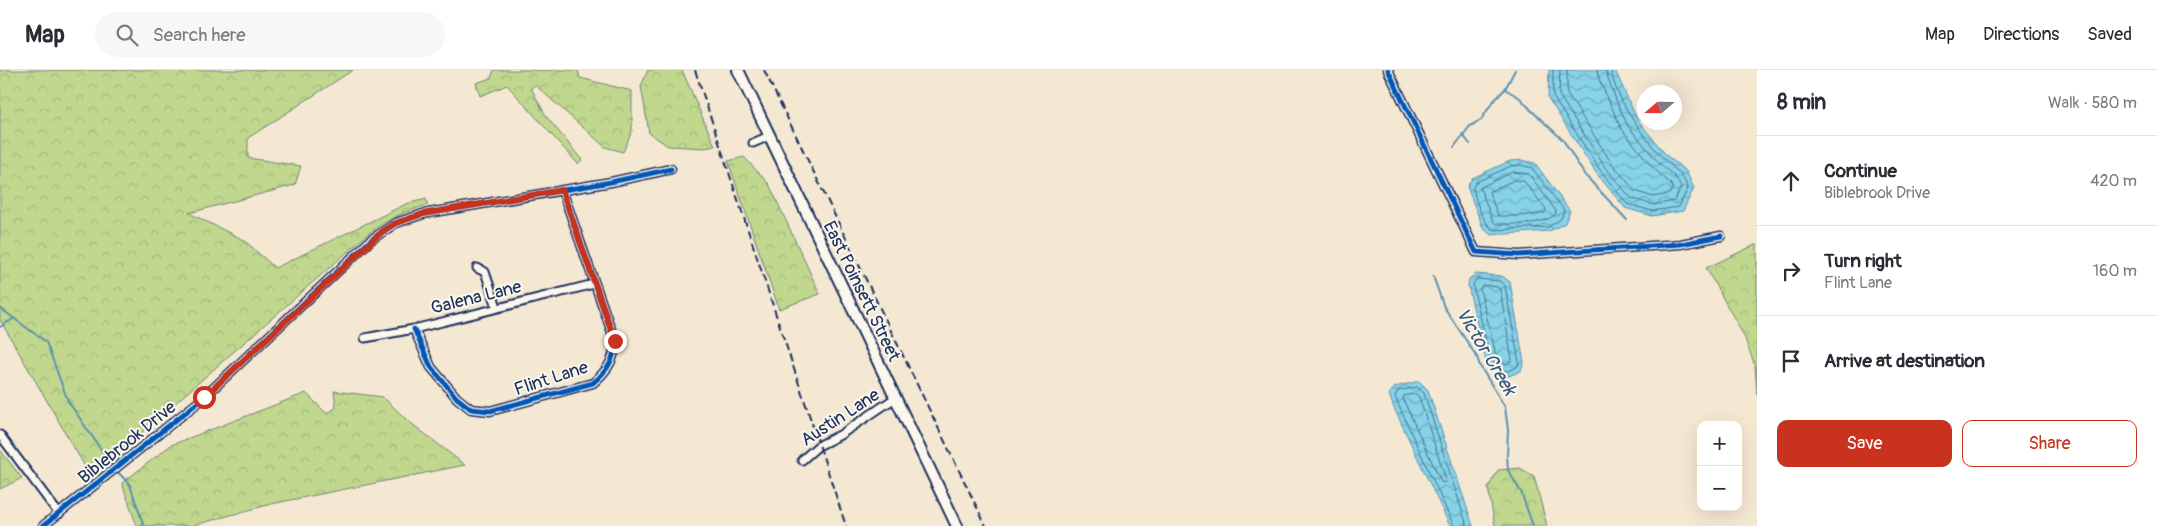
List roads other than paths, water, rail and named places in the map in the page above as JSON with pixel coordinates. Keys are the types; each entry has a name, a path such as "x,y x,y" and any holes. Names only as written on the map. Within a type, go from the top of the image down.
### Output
{"main road":[{"name":"East Poinsett Street","path":"738,70 957,526"}],"street":[{"path":"1388,70 1476,252 1519,255 1681,244 1721,236"},
{"path":"752,144 769,136"},
{"name":"Biblebrook Drive","path":"43,526 115,471 204,397 384,230 396,223 423,214 562,190 671,168"},
{"name":"Flint Lane","path":"414,329 431,367 457,398 471,409 490,411 593,383 605,372 615,356 615,341 562,190"},
{"path":"477,268 485,272 497,307"},
{"name":"Galena Lane","path":"365,338 414,329 594,284"},
{"name":"Austin Lane","path":"802,460 818,446 840,435 895,398"},
{"path":"0,435 59,514"}],"water":[{"path":"1549,70 1615,70 1637,119 1637,130 1646,130 1667,156 1686,171 1694,188 1683,211 1652,216 1625,208 1596,173 1548,98"},
{"path":"1521,160 1535,163 1570,211 1565,223 1550,231 1491,235 1483,228 1467,187 1472,178 1510,161"},
{"path":"1476,274 1502,276 1510,282 1524,363 1521,371 1509,376 1497,376 1486,361 1468,286 1469,279"},
{"path":"1419,381 1428,390 1473,526 1450,526 1393,406 1389,394 1395,387"}],"waterway":[{"name":"Victor Creek","path":"1454,147 1470,126 1481,120 1492,103 1505,89 1515,70"},
{"path":"1505,89 1520,98 1563,140 1584,174 1627,220"},
{"path":"1462,134 1470,144"},
{"name":"Victor Creek","path":"1433,276 1444,307 1477,357 1480,366 1505,407 1508,430 1508,470 1521,492 1533,526"},
{"path":"0,308 46,342 68,401 113,467"},
{"path":"0,327 13,319"},
{"path":"116,470 130,485 144,526"}],"railway":[{"path":"695,70 846,526"},
{"path":"764,70 986,526"}]}
